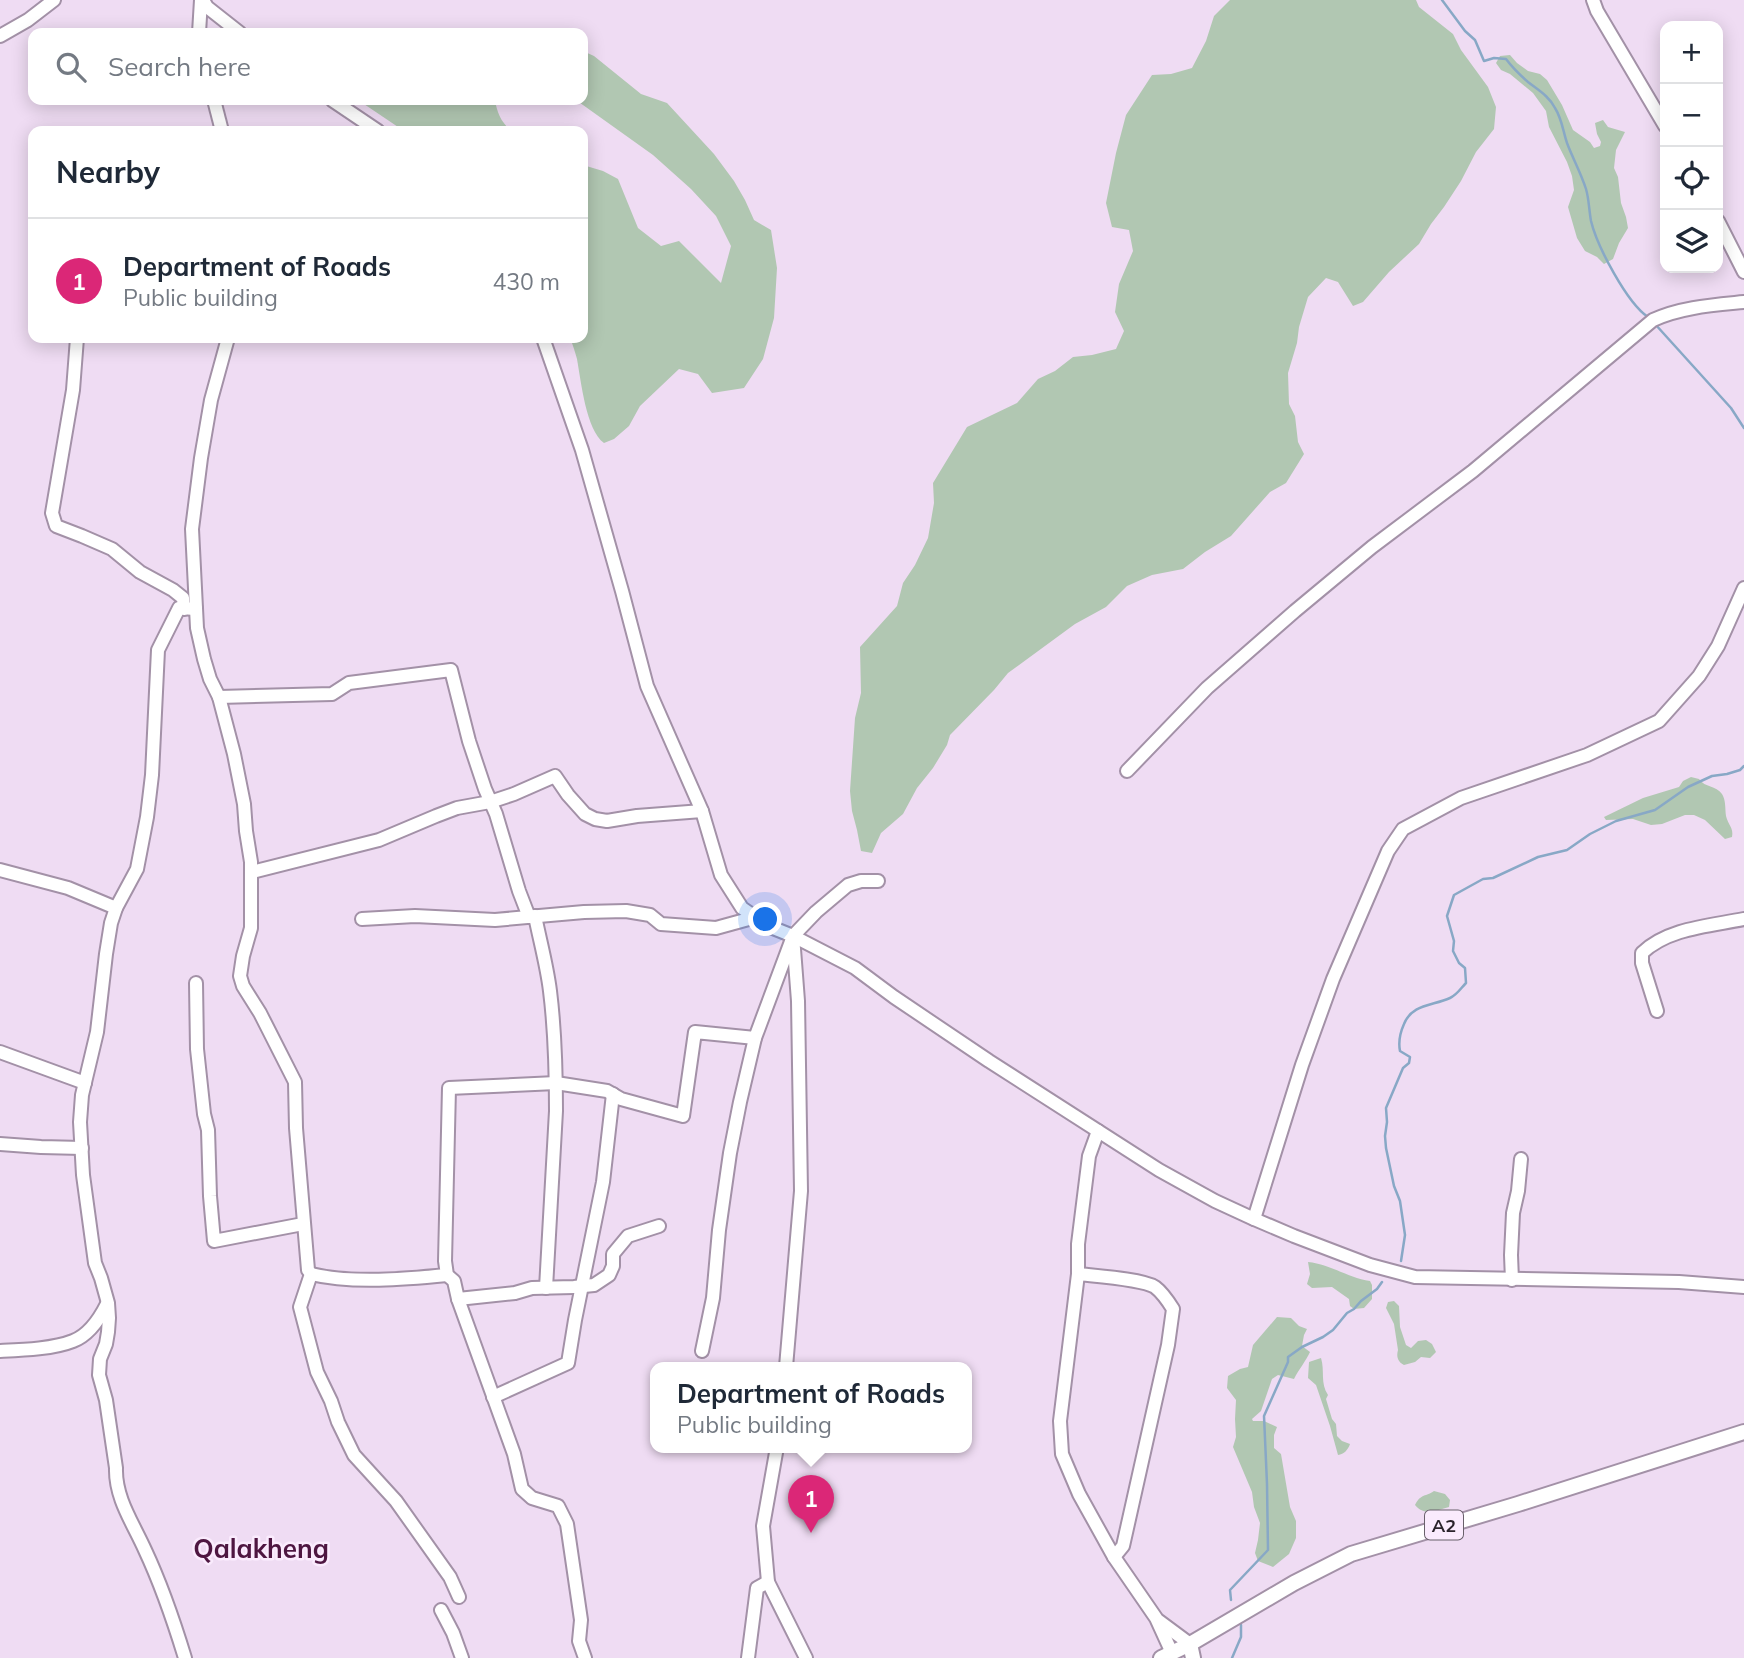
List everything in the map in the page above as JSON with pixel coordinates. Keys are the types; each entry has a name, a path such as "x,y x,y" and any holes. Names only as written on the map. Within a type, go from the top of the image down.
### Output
{"main road":[{"name":"A2","path":"1170,1656 1191,1651 1294,1583 1351,1554 1744,1432"}],"street":[{"path":"0,36 28,20 54,0"},
{"path":"199,28 202,0"},
{"path":"202,0 234,28"},
{"path":"1593,0 1660,118"},
{"path":"215,105 221,126"},
{"path":"339,105 371,126"},
{"path":"1723,231 1744,272"},
{"path":"1127,771 1207,688 1295,611 1372,547 1473,471 1653,320 1667,314 1717,304 1744,302"},
{"path":"77,343 73,390 52,513 56,526 112,549 139,572 173,590 183,598 190,609 197,628 210,679 219,697 244,804 252,872 251,928 240,976 295,1082 296,1128 308,1270 311,1274 327,1278 447,1275"},
{"path":"190,609 192,529 211,400 227,343"},
{"path":"545,343 582,450 647,686 702,811 721,875 741,908 768,926 855,968 894,997 1159,1170 1254,1219 1370,1265 1415,1277 1679,1282 1744,1287"},
{"path":"1254,1219 1302,1065 1333,979 1388,851 1403,829 1461,797 1587,755 1659,720 1699,676 1718,646 1744,588"},
{"path":"185,1658 169,1610 145,1550 125,1510 115,1479 116,1468 106,1400 99,1375 100,1359 108,1332 108,1303 95,1263 83,1175 80,1122 85,1083 97,1032 111,923 136,869 147,817 152,775 158,650 179,608 190,609"},
{"path":"219,697 332,694 349,683 452,670 469,741 496,814 519,891 532,917 546,966 556,1083 546,1288"},
{"path":"252,872 379,839 457,808 490,802 555,776 585,814 595,819 607,821 702,811"},
{"path":"0,870 68,888 116,908"},
{"path":"702,1351 713,1298 719,1230 740,1102 755,1038 793,936 848,885 861,881 878,881"},
{"path":"362,919 415,916 495,920 626,911 650,915 661,924 716,928 756,918"},
{"path":"1657,1011 1642,963 1642,953 1666,936 1744,919"},
{"path":"786,1362 801,1191 798,1001 793,936"},
{"path":"196,983 197,1049 208,1130 214,1241 303,1224"},
{"path":"584,1658 579,1641 581,1620 568,1524 558,1506 533,1498 522,1489 514,1454 458,1299 454,1281 447,1275 445,1234 449,1088 556,1083 607,1091 621,1099 683,1116 695,1032 755,1038"},
{"path":"0,1052 85,1083"},
{"path":"493,1397 568,1363 603,1182 613,1094"},
{"path":"1098,1131 1089,1156 1079,1244 1078,1274 1060,1421 1062,1454 1079,1493 1114,1557 1156,1618 1191,1651"},
{"path":"0,1144 82,1149"},
{"path":"1512,1280 1513,1213 1521,1159"},
{"path":"458,1299 515,1293 532,1288 594,1285 609,1275 613,1266 613,1254 628,1236 659,1226"},
{"path":"311,1274 300,1307 317,1371 338,1422 354,1455 396,1501 450,1577 459,1597"},
{"path":"1078,1274 1154,1286 1173,1309 1168,1345 1123,1546 1114,1557"},
{"path":"0,1351 75,1340 90,1329 108,1303"},
{"path":"776,1453 763,1526 768,1582 806,1658"},
{"path":"748,1658 757,1588 768,1582"},
{"path":"441,1609 462,1658"},
{"path":"1156,1618 1170,1656"}],"green space":[{"path":"1230,0 1416,0 1419,7 1453,34 1461,50 1488,87 1496,107 1494,129 1476,152 1461,181 1419,244 1389,272 1363,302 1353,306 1338,282 1326,278 1308,297 1288,373 1289,404 1295,416 1298,442 1304,454 1286,483 1270,492 1231,536 1183,569 1152,575 1127,586 1106,607 1075,624 1008,673 950,735 947,745 917,788 903,814 881,833 872,853 861,851 850,791 855,718 861,693 860,647 897,606 903,583 928,538 934,503 933,483 967,427 1017,403 1038,379 1055,371 1073,357 1116,349 1124,331 1115,312 1119,284 1133,251 1129,230 1112,227 1106,203 1126,115 1152,75 1171,74 1192,68 1206,41 1214,16"},
{"path":"588,53 641,94 667,103 714,154 734,181 754,220 771,230 777,268 774,318 763,359 744,388 712,393 698,374 679,369 640,406 629,426 614,439 604,443 598,437 589,417 572,343 588,343 588,166 618,179 638,228 661,246 679,241 721,283 731,246 716,216 653,155 583,105 588,105"},
{"path":"1510,55 1528,71 1540,74 1547,80 1573,130 1594,148 1600,146 1601,142 1595,123 1603,120 1608,127 1625,132 1616,150 1614,168 1628,228 1613,259 1604,264 1585,251 1577,238 1568,207 1574,190 1572,176 1549,127 1546,111 1533,93 1501,70 1496,63 1500,56"},
{"path":"365,105 496,105 507,126 397,126"},
{"path":"1691,777 1722,794 1732,837 1725,839 1705,820 1694,815 1651,825 1633,819 1606,820 1604,817 1643,798 1679,787"},
{"path":"1308,1262 1370,1281 1372,1299 1364,1308 1354,1309 1350,1306 1349,1299 1332,1287 1312,1288 1307,1284 1310,1274"},
{"path":"1394,1301 1399,1306 1400,1327 1406,1345 1411,1348 1418,1341 1426,1340 1436,1352 1430,1358 1421,1357 1404,1365 1399,1361 1394,1324 1386,1308 1388,1302"},
{"path":"1277,1317 1291,1318 1307,1329 1302,1346 1310,1352 1294,1379 1278,1375 1272,1379 1261,1411 1252,1419 1277,1427 1274,1448 1281,1454 1290,1507 1296,1521 1296,1538 1289,1554 1273,1567 1258,1561 1255,1553 1260,1523 1252,1492 1233,1447 1236,1437 1236,1400 1227,1388 1228,1376 1248,1367 1253,1345"},
{"path":"1321,1358 1324,1386 1328,1395 1326,1399 1336,1424 1337,1436 1350,1444 1346,1451 1338,1455 1316,1385 1308,1378 1309,1362"},
{"path":"1434,1491 1445,1494 1450,1500 1449,1507 1427,1512 1415,1505 1422,1497"}],"waterway":[{"path":"1442,0 1475,40 1484,61 1506,59 1553,104 1586,189 1591,221 1599,245 1622,287 1648,317"},
{"path":"1655,324 1731,408 1744,428"},
{"path":"1401,1261 1405,1235 1400,1201 1386,1148 1386,1108 1403,1068 1409,1063 1410,1057 1400,1051 1399,1044 1401,1031 1408,1017 1423,1006 1452,997 1466,983 1465,968 1453,951 1454,941 1447,916 1454,895 1483,879 1493,878 1538,857 1567,850 1616,821 1655,810 1688,787 1712,776 1740,770 1744,766"},
{"path":"1231,1600 1230,1590 1268,1550 1264,1416 1288,1357 1333,1330 1347,1313 1382,1282"},
{"path":"1232,1658 1241,1637 1241,1625"}],"place":[{"name":"Department of Roads","path":"811,1533"}],"district":[{"name":"Qalakheng","path":"261,1548"}]}
